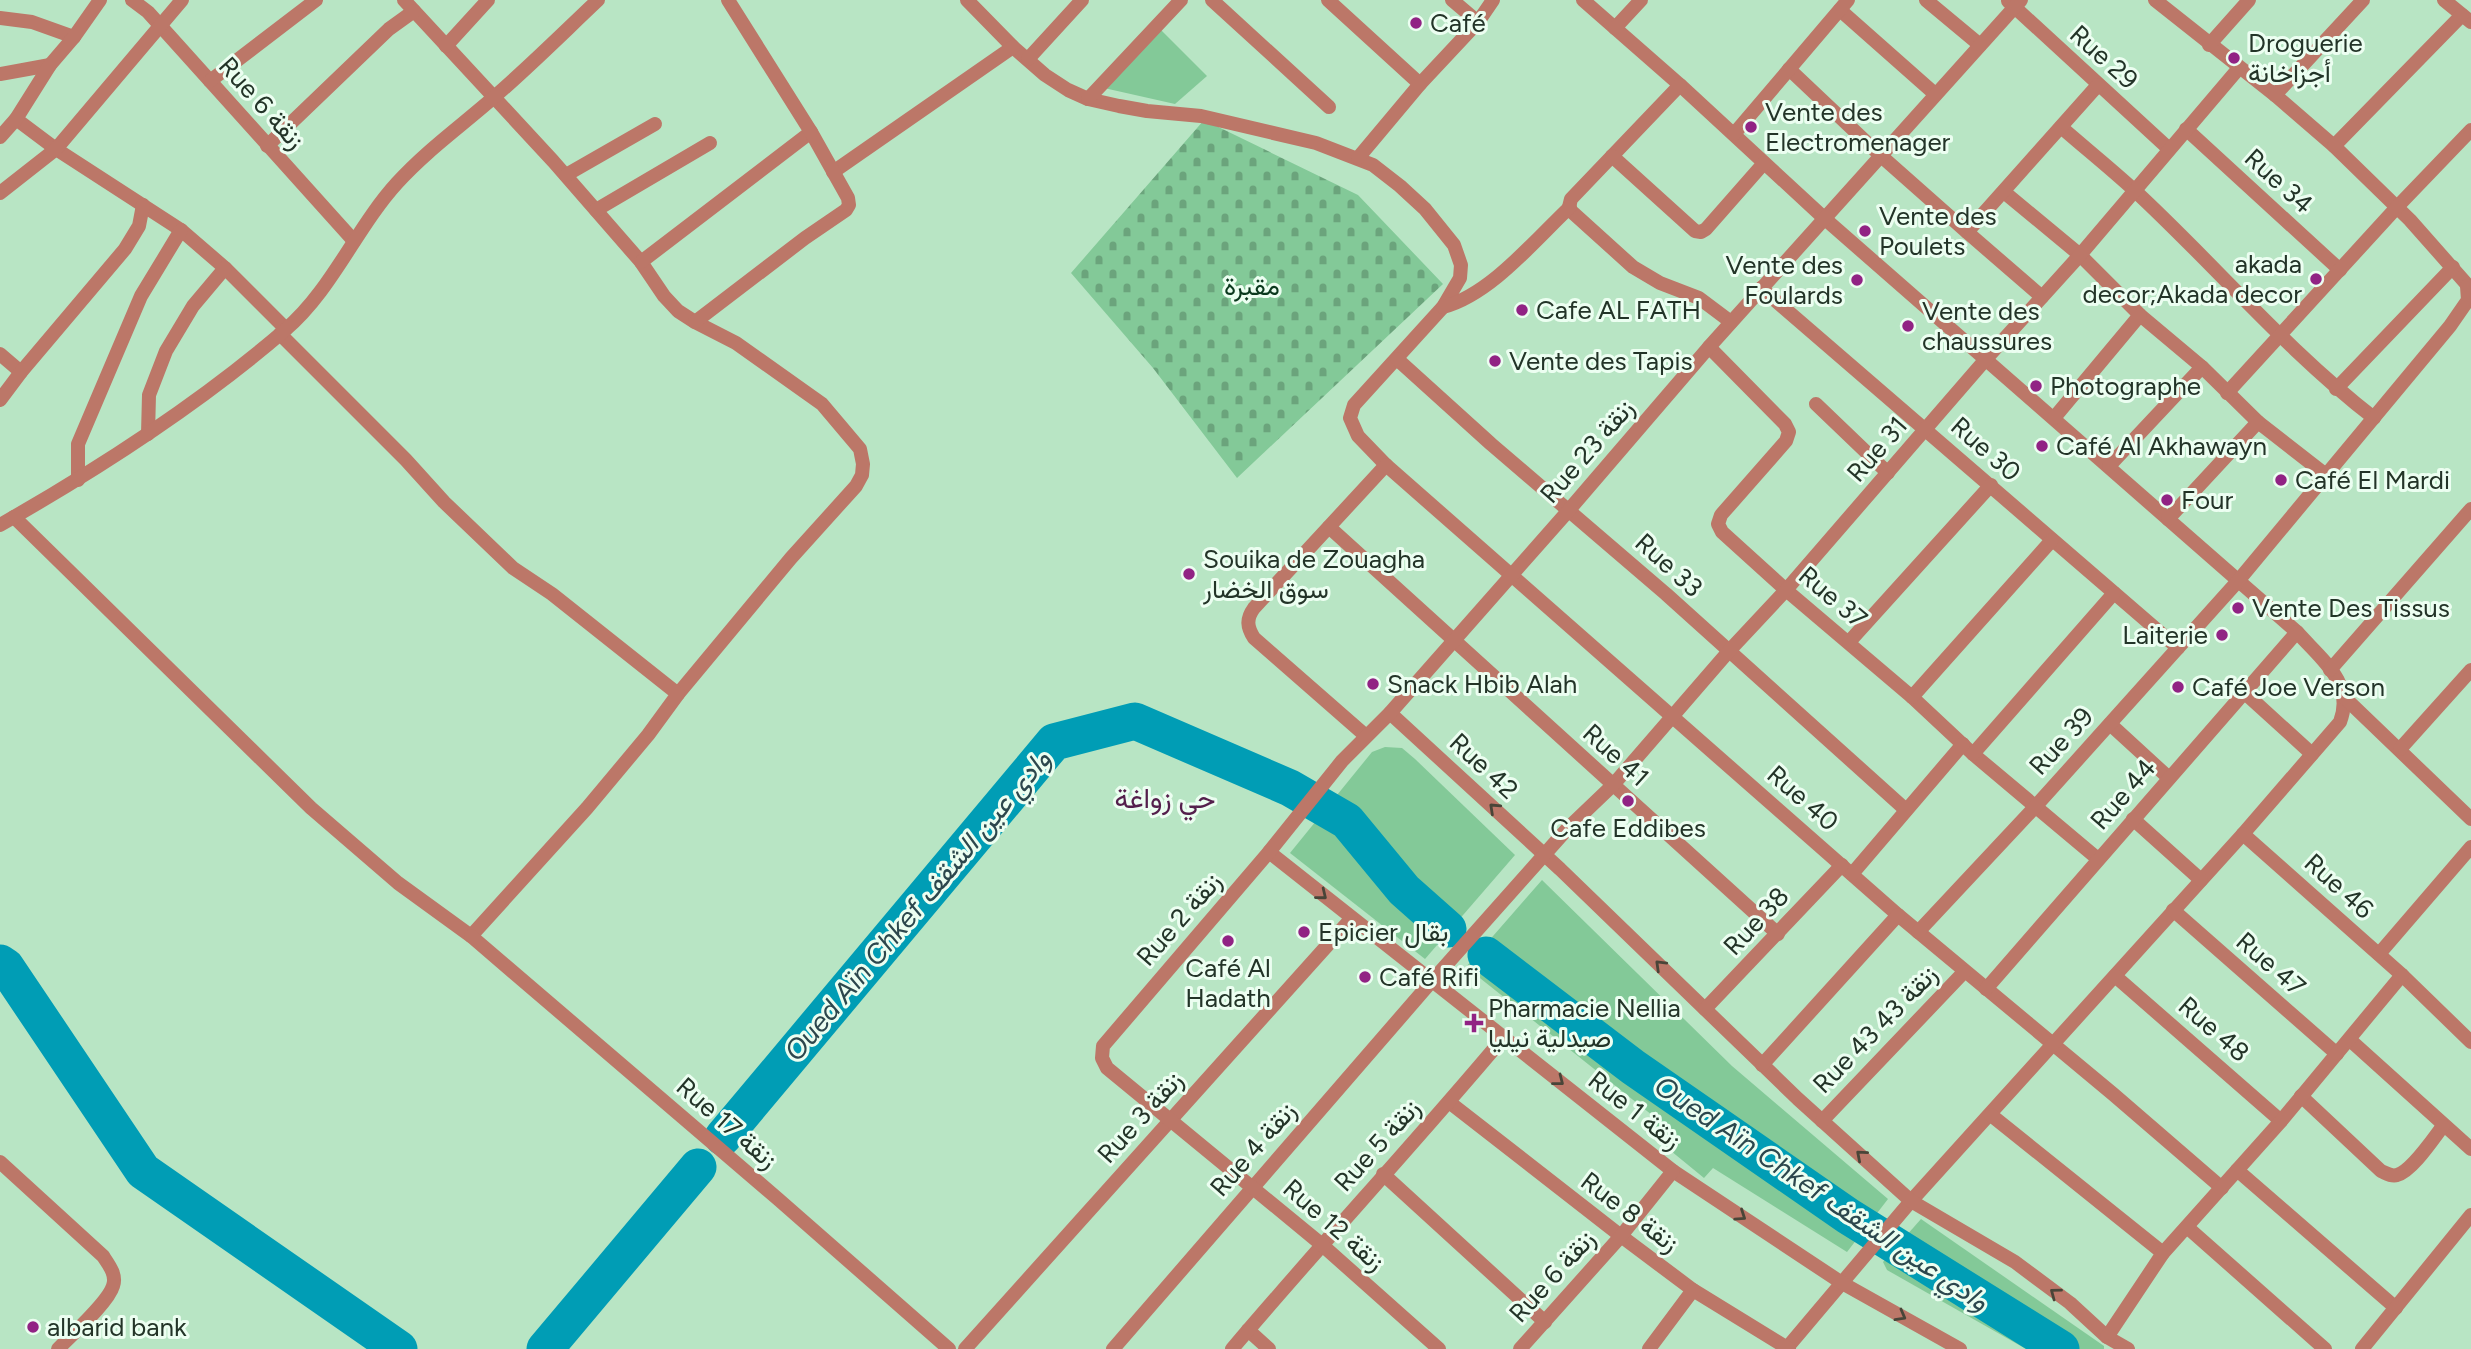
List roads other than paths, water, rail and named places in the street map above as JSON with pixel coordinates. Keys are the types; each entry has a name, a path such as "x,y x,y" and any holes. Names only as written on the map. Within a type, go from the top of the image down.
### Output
{"street":[{"path":"0,137 16,119 50,65 100,0"},
{"name":"Rue 6 زنقة","path":"132,0 148,12 354,241"},
{"path":"0,193 56,149 182,0"},
{"path":"210,81 316,0"},
{"path":"446,46 488,0"},
{"path":"4,522 78,480 148,434 283,332 309,304 375,208 398,181 495,97 597,0"},
{"path":"695,322 804,238 846,210 849,205 848,198 811,132 728,0"},
{"path":"1028,59 1082,0"},
{"path":"1088,99 1181,0"},
{"path":"1212,0 1329,107"},
{"path":"1328,0 1420,84"},
{"path":"1452,0 1478,22"},
{"path":"1358,158 1420,84 1478,22 1493,0"},
{"path":"1583,0 1824,218 2297,632 2342,686 2345,698 2345,710 2340,722 2244,834 1912,1200 1787,1349"},
{"path":"1615,28 1641,0"},
{"path":"1926,0 1980,45"},
{"path":"2155,0 2275,95 2334,146 2398,206 2469,288"},
{"path":"2209,45 2249,0"},
{"path":"2275,95 2363,0"},
{"path":"2334,146 2466,19 2444,0"},
{"path":"971,1 1013,47 1045,75 1088,99 1147,111 1224,120 1316,143 1373,165 1400,186 1424,209 1454,245 1461,272 1458,284 1443,307 1397,359"},
{"name":"Rue 23 زنقة","path":"1298,814 1329,776 1390,713 1569,510 1761,288 1980,45 2014,2"},
{"name":"Rue 29","path":"2014,2 2098,85 2168,148"},
{"path":"267,146 389,29 409,5 566,175 678,311 736,343 822,404 860,449 862,475 856,486 791,558 587,808 471,936"},
{"path":"1734,134 1844,5 1935,94"},
{"path":"0,18 32,22 74,37"},
{"path":"833,172 1013,47"},
{"path":"0,74 50,65"},
{"name":"Rue 31","path":"1544,855 1612,785 1786,590 2080,255 2168,148 2239,68"},
{"path":"1789,69 1880,155 2042,297"},
{"path":"1680,85 1571,199 1570,207 1571,211 1633,267 1660,283 1699,298 1731,322"},
{"path":"1967,232 2098,85"},
{"path":"16,119 56,149 181,230 225,268 444,502 513,568 552,594 678,694"},
{"path":"566,175 655,124"},
{"path":"2061,127 2134,190 2280,337 2336,389 2374,418"},
{"name":"Rue 34","path":"2186,129 2340,270"},
{"path":"2227,393 2471,130"},
{"path":"640,262 811,132"},
{"path":"596,210 710,143"},
{"path":"1612,156 1695,231 1701,232 1765,163"},
{"path":"2004,192 2080,255 2140,315 2202,367 2258,422 2326,475"},
{"path":"0,400 125,248 138,226 143,205"},
{"path":"1443,307 1486,285 1570,207"},
{"path":"78,480 78,444 141,296 181,230"},
{"path":"2336,389 2453,267"},
{"path":"148,434 149,395 166,351 193,306 225,268"},
{"name":"Rue 30","path":"1761,288 2178,648"},
{"name":"Rue 39","path":"1918,932 2035,807 2238,581 2466,304 2469,288"},
{"path":"2054,418 2140,315"},
{"name":"Rue 37","path":"1709,347 1787,428 1788,436 1718,519 1722,532 1968,749 2098,859"},
{"path":"0,354 21,372"},
{"name":"Rue 40","path":"1397,359 1354,405 1350,418 1358,436 1386,465 1898,915 2222,1188"},
{"name":"Rue 33","path":"1397,359 1906,810"},
{"path":"2109,467 2202,367"},
{"path":"1816,404 1888,473"},
{"path":"2168,519 2258,422"},
{"path":"1366,736 1254,638 1248,626 1250,613 1254,608 1386,465"},
{"path":"1849,642 1991,485"},
{"path":"2330,670 2471,509"},
{"name":"Rue 17 زنقة","path":"4,522 312,808 392,878 471,936 949,1349"},
{"name":"Rue 41","path":"1329,527 1778,934"},
{"path":"1912,697 2052,540"},
{"name":"Rue 38","path":"1705,1009 1968,749 2114,593"},
{"name":"Rue 44","path":"1986,989 2297,632"},
{"path":"2400,749 2471,670"},
{"path":"2245,693 2312,754"},
{"path":"2345,698 2471,819"},
{"name":"Rue 42","path":"1390,713 1544,855 1822,1121 1912,1200 2015,1262 2070,1303 2107,1337 2128,1349"},
{"path":"2110,724 2169,778"},
{"name":"Rue 2 زنقة","path":"1102,1058 1106,1040 1269,852 1298,814"},
{"path":"2133,819 2201,880"},
{"name":"Rue 46","path":"2244,834 2402,975 2471,1042"},
{"path":"2379,954 2471,848"},
{"name":"Rue 1 زنقة","path":"1269,852 1673,1171 1842,1283 1960,1349"},
{"name":"Rue 4 زنقة","path":"1113,1349 1544,855"},
{"name":"Rue 47","path":"2174,910 2337,1054"},
{"path":"1762,1065 1898,915"},
{"name":"Rue 3 زنقة","path":"965,1349 1351,919"},
{"name":"Rue 43 زنقة 43","path":"1822,1121 1964,972"},
{"path":"2107,1337 2163,1253 2281,1121 2402,975"},
{"name":"Rue 48","path":"2115,976 2281,1121"},
{"name":"Rue 5 زنقة","path":"1232,1349 1504,1037"},
{"path":"2350,1040 2471,1149"},
{"name":"Rue 12 زنقة","path":"1102,1058 1107,1068 1321,1244 1439,1349"},
{"path":"2301,1096 2381,1171 2391,1176 2399,1175 2412,1165 2443,1126"},
{"name":"Rue 8 زنقة","path":"1449,1102 1693,1290 1787,1349"},
{"path":"1991,1115 2163,1253"},
{"path":"0,1162 103,1256 113,1275 114,1285 108,1296 58,1349"},
{"path":"2237,1170 2396,1308"},
{"name":"Rue 6 زنقة","path":"1520,1349 1621,1236 1673,1171"},
{"path":"1383,1174 1545,1322"},
{"path":"2362,1349 2471,1215"},
{"path":"2187,1227 2325,1349"},
{"path":"1649,1349 1693,1290"},
{"path":"1248,1330 1269,1349"}],"waterway":[{"name":"Oued Aïn Chkef وادي عين الشقف","path":"723,1137 1054,742 1135,721 1290,788 1347,821 1404,890 1448,929"},
{"name":"Oued Aïn Chkef وادي عين الشقف","path":"1486,955 1633,1067 1848,1216 2061,1349"},
{"path":"0,963 6,967 143,1171 399,1349"},
{"path":"545,1349 698,1167"}],"place":[{"name":"Café","path":"1416,23"},
{"name":"Droguerie أجزاخانة","path":"2234,58"},
{"name":"Vente des Electromenager","path":"1751,127"},
{"name":"Vente des Poulets","path":"1865,231"},
{"name":"akada decor;Akada decor","path":"2316,279"},
{"name":"Vente des Foulards","path":"1857,280"},
{"name":"Cafe AL FATH","path":"1522,310"},
{"name":"Vente des chaussures","path":"1908,326"},
{"name":"Vente des Tapis","path":"1495,361"},
{"name":"Photographe","path":"2036,386"},
{"name":"Café Al Akhawayn","path":"2042,446"},
{"name":"Café El Mardi","path":"2281,480"},
{"name":"Four","path":"2167,500"},
{"name":"Souika de Zouagha سوق الخضار","path":"1189,574"},
{"name":"Vente Des Tissus","path":"2238,608"},
{"name":"Laiterie","path":"2222,635"},
{"name":"Snack Hbib Alah","path":"1373,684"},
{"name":"Café Joe Verson","path":"2178,687"},
{"name":"Cafe Eddibes","path":"1628,801"},
{"name":"Epicier بقال","path":"1304,932"},
{"name":"Café Al Hadath","path":"1228,941"},
{"name":"Café Rifi","path":"1365,977"},
{"name":"Pharmacie Nellia صيدلية نيليا","path":"1474,1023"},
{"name":"albarid bank","path":"33,1327"}],"district":[{"name":"حي زواغة","path":"1165,798"}],"park label":[{"name":"مقبرة","path":"1252,286"}]}
